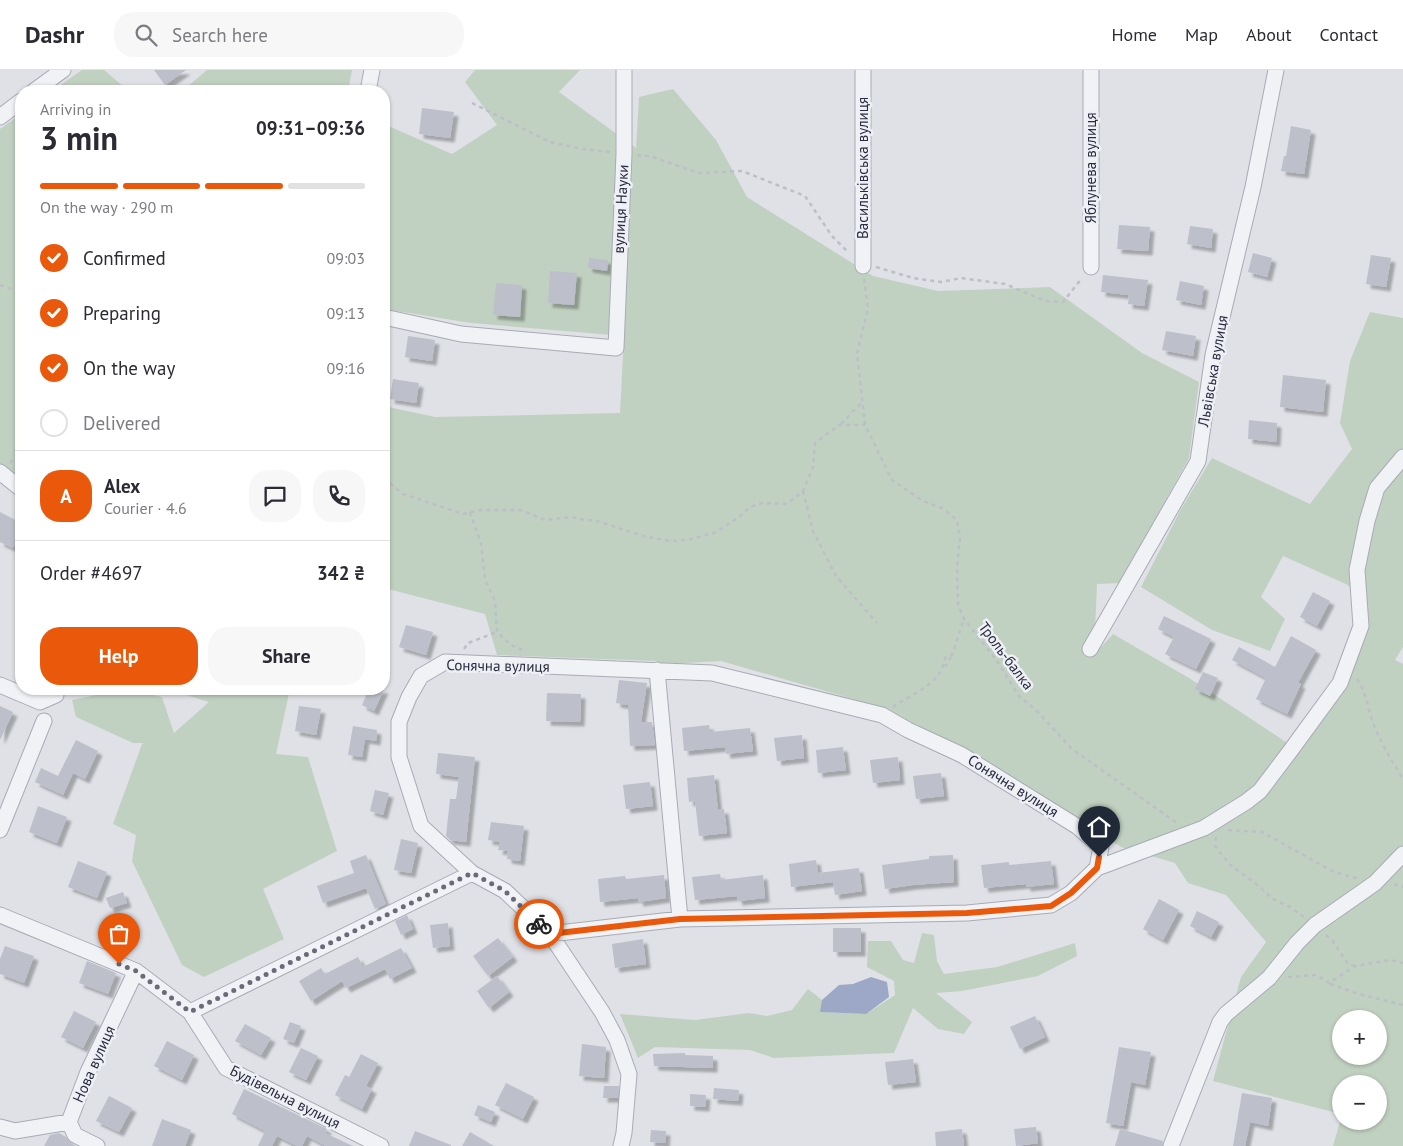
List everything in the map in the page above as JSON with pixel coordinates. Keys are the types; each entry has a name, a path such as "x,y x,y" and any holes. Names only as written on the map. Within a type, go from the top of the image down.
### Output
{"street":[{"path":"42,85 63,70"},
{"path":"369,85 372,70"},
{"name":"вулиця Науки","path":"390,318 461,334 616,348 624,154 624,70"},
{"name":"Васильківська вулиця","path":"863,70 863,266"},
{"name":"Яблунева вулиця","path":"1091,70 1091,267"},
{"name":"Львівська вулиця","path":"1090,649 1198,461 1213,355 1253,187 1276,70"},
{"path":"0,117 15,106"},
{"path":"550,934 680,919 967,913 1051,906 1071,893 1097,868 1195,832 1246,802 1260,791 1340,683 1361,626 1357,570 1367,521 1377,488 1403,457"},
{"path":"0,472 15,484"},
{"name":"Сонячна вулиця","path":"621,1146 629,1074 617,1040 602,1012 550,934 505,891 472,873 421,826 399,757 399,722 408,697 421,676 445,662 712,673 882,715 908,730 962,755 1078,827 1101,847 1097,868"},
{"path":"657,670 680,919"},
{"path":"0,686 15,692"},
{"path":"22,695 40,702 56,695"},
{"path":"0,830 44,721"},
{"path":"1171,1146 1220,1022 1226,1014 1270,978 1297,943 1315,925 1375,883 1403,854"},
{"path":"190,1012 472,873"},
{"name":"Будівельна вулиця","path":"0,915 136,971 190,1012 226,1068 381,1146"},
{"name":"Нова вулиця","path":"97,1146 75,1135 69,1122 88,1072 136,971"},
{"path":"0,1127 15,1131 69,1122"}],"path":[{"path":"472,103 550,142 583,149 650,156 699,172 742,171 805,196 832,236 863,266 874,266 913,278 941,282 961,278 1005,284 1045,301 1063,302 1091,267"},
{"name":"Троль-балка","path":"863,266 868,309 857,353 865,425 892,480 923,501 942,508 957,520 960,537 957,568 958,604 964,619 997,661 1019,696 1035,709 1072,749 1171,820 1195,832 1216,831 1215,846 1230,865 1254,882 1273,899 1290,907 1315,925"},
{"path":"0,285 15,291"},
{"path":"390,483 403,494 463,514 480,510 522,510 545,520 572,517 597,521 643,536 670,541 687,540 714,533 738,518 750,506 762,503 787,504 803,491 813,467 815,442 840,425 863,402"},
{"path":"840,425 865,425"},
{"path":"803,491 813,531 836,576 877,623"},
{"path":"470,512 481,544 485,579 495,601 497,632 511,645 526,652"},
{"path":"882,715 899,703 922,691 943,669 945,658 952,655 964,619"},
{"path":"445,662 460,656 468,643 497,632"},
{"path":"1347,664 1362,685 1374,724 1388,755 1403,779"},
{"path":"1224,830 1262,832 1334,872 1375,883"},
{"path":"1315,925 1332,940 1348,964 1355,966"},
{"path":"1329,983 1355,966 1390,960 1403,963"},
{"path":"1270,978 1316,975 1329,983 1360,994 1403,1005"}],"green space":[{"path":"82,70 104,70 122,85 61,85"},
{"path":"207,70 352,70 349,85 189,85"},
{"path":"475,70 580,70 559,92 636,148 639,97 673,89 716,140 747,197 873,276 938,291 1050,287 1142,353 1199,382 1189,458 1120,583 1097,584 1094,655 1113,634 1189,678 1298,750 1341,690 1369,615 1348,585 1283,556 1261,597 1285,619 1270,651 1212,630 1141,587 1181,509 1212,458 1310,504 1352,449 1340,423 1350,361 1370,312 1403,318 1403,647 1395,660 1403,664 1403,1146 1333,1146 1338,1130 1387,1130 1387,1075 1332,1075 1332,1112 1213,1081 1241,977 1266,942 1226,895 1188,883 1175,863 1121,847 963,747 877,706 721,661 667,664 655,661 497,655 485,614 390,590 390,407 435,417 620,413 624,336 471,323 390,310 390,127 452,154 497,125 465,82"},
{"path":"15,118 15,477 0,465 0,129"},
{"path":"96,695 153,695 162,697 174,733 209,702 186,695 289,695 276,754 308,757 337,851 263,889 284,939 204,977 182,965 132,861 136,835 113,824 142,744 144,743 133,743 76,717 72,700"},
{"path":"922,933 934,935 937,961 944,974 997,967 1075,943 1077,956 1038,976 962,991 936,993 972,1022 964,1034 938,1029 913,1008 894,1053 774,1058 750,1050 655,1047 638,1058 620,1014 695,1020 749,1013 767,1016 792,1010 808,989 822,1000 821,1012 866,1014 895,995 894,981 867,967 868,941 891,941 903,960 914,963"}],"water":[{"path":"871,977 887,982 889,997 866,1014 820,1012 822,1000 839,985 853,984"}],"building":[{"path":"154,70 186,70 165,85"},
{"path":"422,108 454,112 450,138 419,134"},
{"path":"1291,126 1311,130 1304,174 1281,171 1284,156 1286,156"},
{"path":"1119,225 1150,227 1148,251 1117,249"},
{"path":"1190,226 1213,229 1211,248 1187,244"},
{"path":"1253,253 1272,258 1267,277 1248,272"},
{"path":"1371,255 1391,258 1386,287 1366,284"},
{"path":"589,258 608,260 607,271 588,268"},
{"path":"550,271 577,273 574,305 548,303"},
{"path":"1103,275 1148,280 1144,306 1128,304 1129,295 1101,292"},
{"path":"1180,281 1204,286 1201,305 1176,300"},
{"path":"496,283 522,285 520,317 493,315"},
{"path":"1166,331 1196,336 1193,356 1162,350"},
{"path":"408,336 435,340 432,361 405,357"},
{"path":"1283,375 1326,380 1323,412 1280,407"},
{"path":"393,379 419,383 416,403 390,399"},
{"path":"1249,420 1277,423 1276,442 1248,439"},
{"path":"0,512 15,520 15,544 13,548 0,542"},
{"path":"1313,592 1330,601 1317,626 1300,617"},
{"path":"1164,616 1211,639 1196,669 1165,654 1174,637 1158,629"},
{"path":"406,625 433,632 426,655 399,647"},
{"path":"1291,636 1316,650 1298,683 1301,684 1287,714 1256,699 1266,678 1232,660 1239,647 1275,667"},
{"path":"1203,672 1218,678 1210,696 1195,689"},
{"path":"619,680 647,683 641,722 652,722 655,745 630,746 628,705 616,703"},
{"path":"547,693 581,694 580,722 546,721"},
{"path":"366,695 381,695 374,711 362,705"},
{"path":"0,706 13,712 0,740"},
{"path":"299,706 321,709 316,735 295,731"},
{"path":"709,725 710,732 750,728 753,751 726,754 725,747 684,751 682,728"},
{"path":"353,726 377,730 376,741 365,739 362,757 348,755"},
{"path":"802,735 804,758 777,761 774,738"},
{"path":"76,740 98,751 85,779 73,773 63,795 35,782 41,768 58,776"},
{"path":"843,747 846,770 818,773 816,750"},
{"path":"438,753 475,757 466,842 450,840 446,836 450,799 456,799 459,777 436,774"},
{"path":"898,757 900,780 873,783 870,760"},
{"path":"941,773 944,796 916,799 913,776"},
{"path":"714,775 718,810 724,809 727,833 699,836 695,801 689,802 687,778"},
{"path":"650,782 653,806 626,809 623,785"},
{"path":"375,790 389,793 383,815 370,811"},
{"path":"38,806 67,817 57,843 29,832"},
{"path":"491,822 524,826 520,861 507,859 508,851 498,850 500,842 488,840"},
{"path":"401,839 418,843 411,873 394,870"},
{"path":"366,855 386,904 375,909 366,888 323,903 317,886 354,873 350,861"},
{"path":"953,855 954,882 885,889 882,865 929,859 929,856"},
{"path":"816,860 818,873 859,868 862,891 835,895 833,882 791,887 789,864"},
{"path":"78,861 107,872 97,898 68,887"},
{"path":"1051,861 1054,884 1026,887 1026,884 984,888 981,865 1009,862 1009,865"},
{"path":"720,874 721,880 763,875 765,898 738,901 737,896 695,900 692,877"},
{"path":"664,875 666,898 639,902 638,898 600,902 598,879 625,876 626,879"},
{"path":"123,892 127,903 110,908 106,898"},
{"path":"1159,899 1179,910 1163,940 1143,929"},
{"path":"1197,911 1219,922 1211,937 1190,926"},
{"path":"407,915 413,929 401,935 395,921"},
{"path":"448,923 450,946 433,948 430,925"},
{"path":"833,928 861,928 861,952 833,952"},
{"path":"498,938 513,957 488,976 473,956"},
{"path":"643,939 646,964 615,968 612,944"},
{"path":"5,946 34,956 24,983 0,974 0,959"},
{"path":"401,948 412,968 390,979 385,969 346,988 342,981 311,1001 299,981 321,968 325,974 358,957 363,967"},
{"path":"87,961 116,973 108,994 79,983"},
{"path":"497,976 509,992 489,1008 477,991"},
{"path":"74,1011 96,1022 83,1048 61,1037"},
{"path":"1035,1016 1045,1037 1020,1049 1010,1027"},
{"path":"290,1022 301,1026 294,1043 283,1039"},
{"path":"245,1024 271,1038 261,1055 235,1041"},
{"path":"167,1041 194,1055 182,1080 154,1066"},
{"path":"582,1044 606,1047 604,1078 579,1076"},
{"path":"1119,1047 1151,1052 1145,1085 1131,1082 1123,1126 1106,1123"},
{"path":"301,1048 318,1056 306,1080 289,1072"},
{"path":"685,1053 685,1055 713,1056 713,1068 654,1066 653,1054"},
{"path":"361,1054 378,1063 366,1086 372,1089 362,1109 335,1095 345,1075 349,1077"},
{"path":"913,1059 916,1082 888,1085 885,1062"},
{"path":"506,1083 534,1097 523,1119 495,1105"},
{"path":"604,1086 619,1086 618,1098 603,1098"},
{"path":"714,1088 739,1090 738,1101 713,1099"},
{"path":"244,1089 327,1129 325,1133 353,1146 326,1146 307,1136 302,1146 297,1146 277,1136 272,1146 258,1146 265,1131 232,1114"},
{"path":"1242,1093 1272,1098 1268,1126 1250,1122 1245,1146 1233,1146"},
{"path":"690,1094 706,1095 705,1107 690,1106"},
{"path":"109,1096 132,1108 119,1132 96,1121"},
{"path":"478,1105 495,1112 491,1122 474,1115"},
{"path":"162,1119 191,1130 185,1146 152,1146"},
{"path":"1036,1127 1038,1143 1016,1146 1014,1129"},
{"path":"962,1129 964,1146 936,1146 935,1132"},
{"path":"1120,1129 1163,1141 1162,1146 1115,1146"},
{"path":"651,1130 666,1131 665,1143 650,1142"},
{"path":"415,1131 451,1145 451,1146 409,1146"},
{"path":"470,1132 494,1146 462,1146"},
{"path":"59,1133 76,1146 44,1146 50,1135"}],"way so far":[{"path":"119,964 136,971 190,1012 472,873 505,891 539,924"}],"route":[{"path":"539,924 550,934 680,919 967,913 1051,906 1071,893 1097,868 1099,857"}]}
